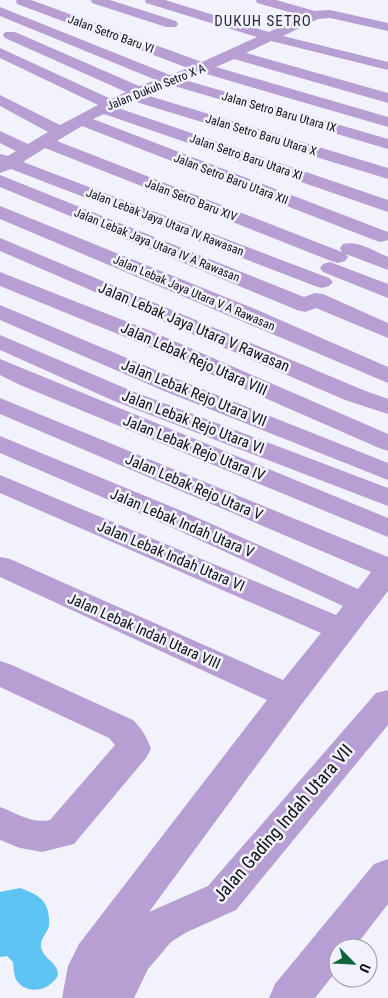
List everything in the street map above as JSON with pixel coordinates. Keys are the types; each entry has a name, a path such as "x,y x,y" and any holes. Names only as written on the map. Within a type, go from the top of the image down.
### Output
{"street":[{"name":"Jalan Setro Baru VI","path":"20,0 229,56"},
{"path":"97,0 186,29"},
{"path":"151,0 271,37 388,66"},
{"path":"262,0 295,21 388,53"},
{"path":"84,7 168,36"},
{"name":"Jalan Setro Baru Utara IX","path":"0,12 170,80 388,144"},
{"path":"295,21 330,14 388,27"},
{"name":"Jalan Dukuh Setro X A","path":"2,167 85,118 271,37 295,21"},
{"path":"295,21 388,40"},
{"name":"Jalan Setro Baru Utara X","path":"0,30 137,94 388,174"},
{"path":"222,41 229,56 388,122"},
{"path":"205,50 388,98"},
{"path":"0,52 85,118 336,266 388,292"},
{"path":"229,56 378,79"},
{"path":"229,56 388,113"},
{"path":"0,100 85,118"},
{"path":"70,105 85,118"},
{"name":"Jalan Setro Baru Utara XI","path":"85,118 388,206"},
{"name":"Jalan Setro Baru Utara XII","path":"85,118 385,237"},
{"name":"Jalan Setro Baru XIV","path":"0,136 36,147 336,266"},
{"name":"Jalan Lebak Jaya Utara IV A Rawasan","path":"2,167 305,305 336,266"},
{"name":"Jalan Lebak Jaya Utara IV Rawasan","path":"2,167 336,266"},
{"path":"74,176 101,187 94,195"},
{"name":"Jalan Lebak Jaya Utara V A Rawasan","path":"0,212 255,318 388,376"},
{"path":"336,266 385,237"},
{"name":"Jalan Lebak Jaya Utara V Rawasan","path":"0,244 354,395 388,407"},
{"path":"336,266 388,264"},
{"path":"336,266 388,331"},
{"name":"Jalan Lebak Rejo Utara VIII","path":"0,278 143,336 388,443"},
{"name":"Jalan Lebak Rejo Utara VII","path":"0,312 173,386 388,472"},
{"name":"Jalan Lebak Rejo Utara VI","path":"0,342 124,396 388,498"},
{"name":"Jalan Lebak Rejo Utara IV","path":"0,366 28,380 388,528"},
{"name":"Jalan Lebak Rejo Utara V","path":"0,405 388,568"},
{"name":"Jalan Lebak Indah Utara V","path":"0,444 179,520 363,602"},
{"name":"Jalan Lebak Indah Utara VI","path":"0,483 342,630"},
{"name":"Jalan Lebak Indah Utara VIII","path":"0,566 289,696"},
{"path":"83,998 89,966 93,957 289,696 388,571"},
{"path":"0,673 121,729 130,740 134,749 61,833 42,837 20,833 0,822"},
{"name":"Jalan Gading Indah Utara VII","path":"113,998 121,977 147,937 166,923 210,906 222,898 388,702"},
{"path":"290,998 388,875"}],"water":[{"path":"20,888 40,898 46,906 49,926 42,940 41,947 44,955 56,967 58,975 55,980 45,987 33,990 22,986 17,981 13,962 7,956 0,957 0,892"}],"district":[{"name":"DUKUH SETRO","path":"263,21"}]}
